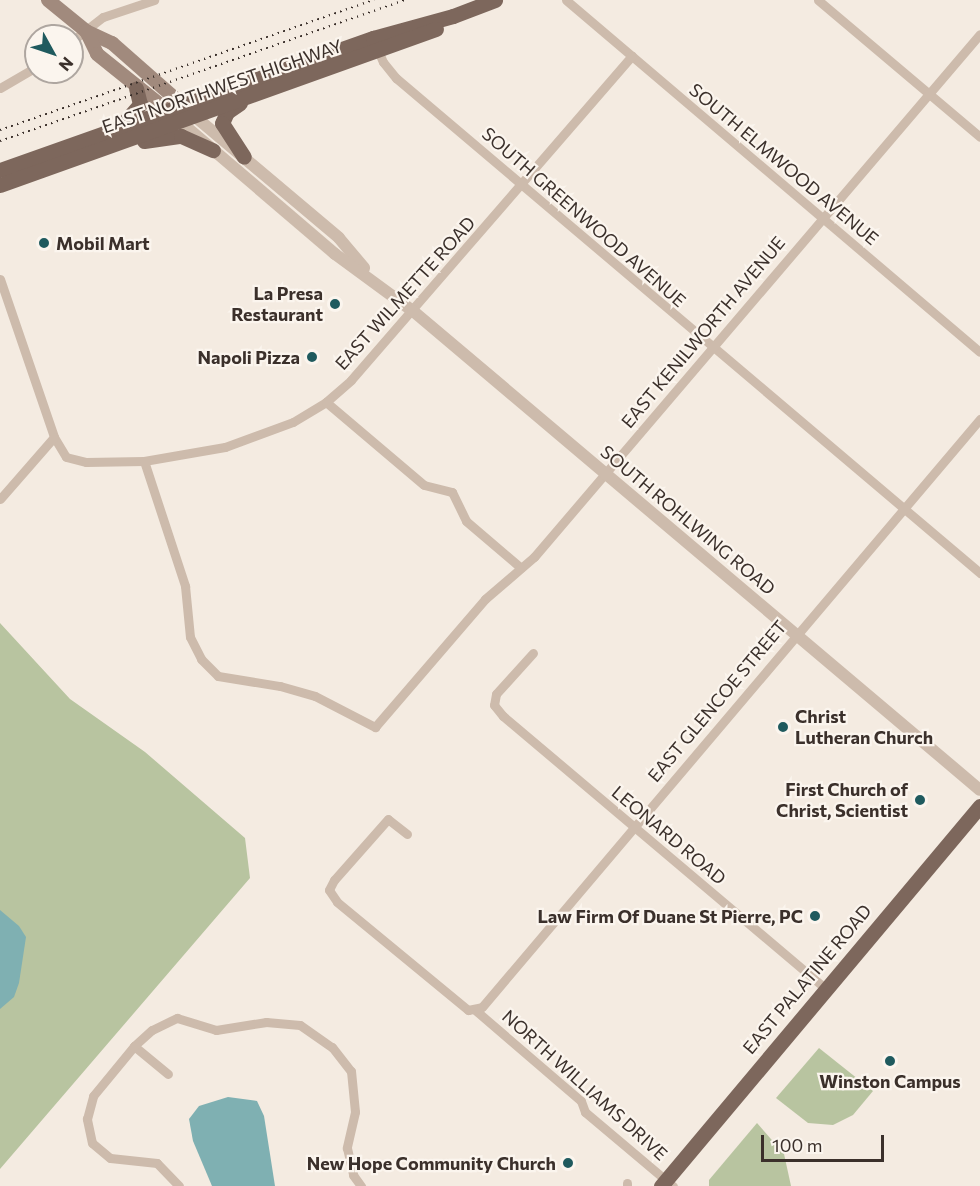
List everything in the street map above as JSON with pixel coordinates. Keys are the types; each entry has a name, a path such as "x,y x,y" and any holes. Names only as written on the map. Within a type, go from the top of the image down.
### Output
{"main road":[{"path":"48,0 86,32 112,43 180,113"},
{"name":"EAST NORTHWEST HIGHWAY","path":"0,170 106,134 180,113 376,45 433,31 453,16 495,0"},
{"path":"86,32 97,54 136,88 180,113"},
{"name":"EAST NORTHWEST HIGHWAY","path":"0,185 58,166 180,113 249,98 376,45"},
{"path":"106,134 135,114 140,104 136,88"},
{"path":"244,157 222,123 227,112 249,98"},
{"path":"58,166 72,166 163,136 192,139 213,150"},
{"name":"EAST PALATINE ROAD","path":"663,1184 825,988 980,806"}],"street":[{"path":"86,32 104,17 154,0"},
{"name":"SOUTH ELMWOOD AVENUE","path":"566,0 980,352"},
{"path":"818,0 980,137"},
{"name":"EAST KENILWORTH AVENUE","path":"144,461 184,586 190,637 201,659 218,676 280,686 315,696 375,727 485,599 521,568 605,473 980,34"},
{"name":"SOUTH GREENWOOD AVENUE","path":"376,45 396,78 711,347 905,507 980,573"},
{"name":"EAST WILMETTE ROAD","path":"54,437 66,457 86,462 144,461 225,447 293,422 326,402 413,311 632,56"},
{"path":"0,88 24,74"},
{"name":"SOUTH ROHLWING ROAD","path":"180,113 213,150 335,254 373,278 413,311 980,790"},
{"name":"SOUTH ROHLWING ROAD","path":"180,113 244,157 339,238 373,278"},
{"path":"0,279 54,437 0,499"},
{"path":"326,402 424,484 452,492 466,521 521,568"},
{"name":"EAST GLENCOE STREET","path":"478,1008 980,418"},
{"name":"LEONARD ROAD","path":"532,653 496,694 495,705 634,827 825,988"},
{"name":"NORTH WILLIAMS DRIVE","path":"407,834 388,819 334,880 329,890 337,902 468,1010 478,1008 581,1101 585,1112 663,1184"},
{"path":"179,1186 157,1163 110,1158 92,1143 87,1119 93,1096 134,1047 152,1030 177,1018 216,1030 266,1022 300,1025 332,1047 351,1071 355,1112 347,1148 353,1175 361,1186"},
{"path":"134,1047 168,1074"}],"green space":[{"path":"0,623 70,699 145,752 245,838 250,878 0,1169"},
{"path":"819,1048 873,1091 853,1115 833,1125 808,1123 776,1098"},
{"path":"757,1123 784,1154 791,1186 709,1186 709,1180"}],"water":[{"path":"0,910 19,926 26,937 19,983 14,997 0,1009"},
{"path":"228,1097 257,1101 264,1116 275,1186 212,1186 193,1141 189,1119 199,1106"}],"railway":[{"path":"0,130 374,0"},
{"path":"0,141 404,0"}],"place":[{"name":"Mobil Mart","path":"44,243"},
{"name":"La Presa Restaurant","path":"335,304"},
{"name":"Napoli Pizza","path":"312,357"},
{"name":"Christ Lutheran Church","path":"783,727"},
{"name":"First Church of Christ, Scientist","path":"920,800"},
{"name":"Law Firm Of Duane St Pierre, PC","path":"815,916"},
{"name":"Winston Campus","path":"890,1061"},
{"name":"New Hope Community Church","path":"568,1163"}]}
